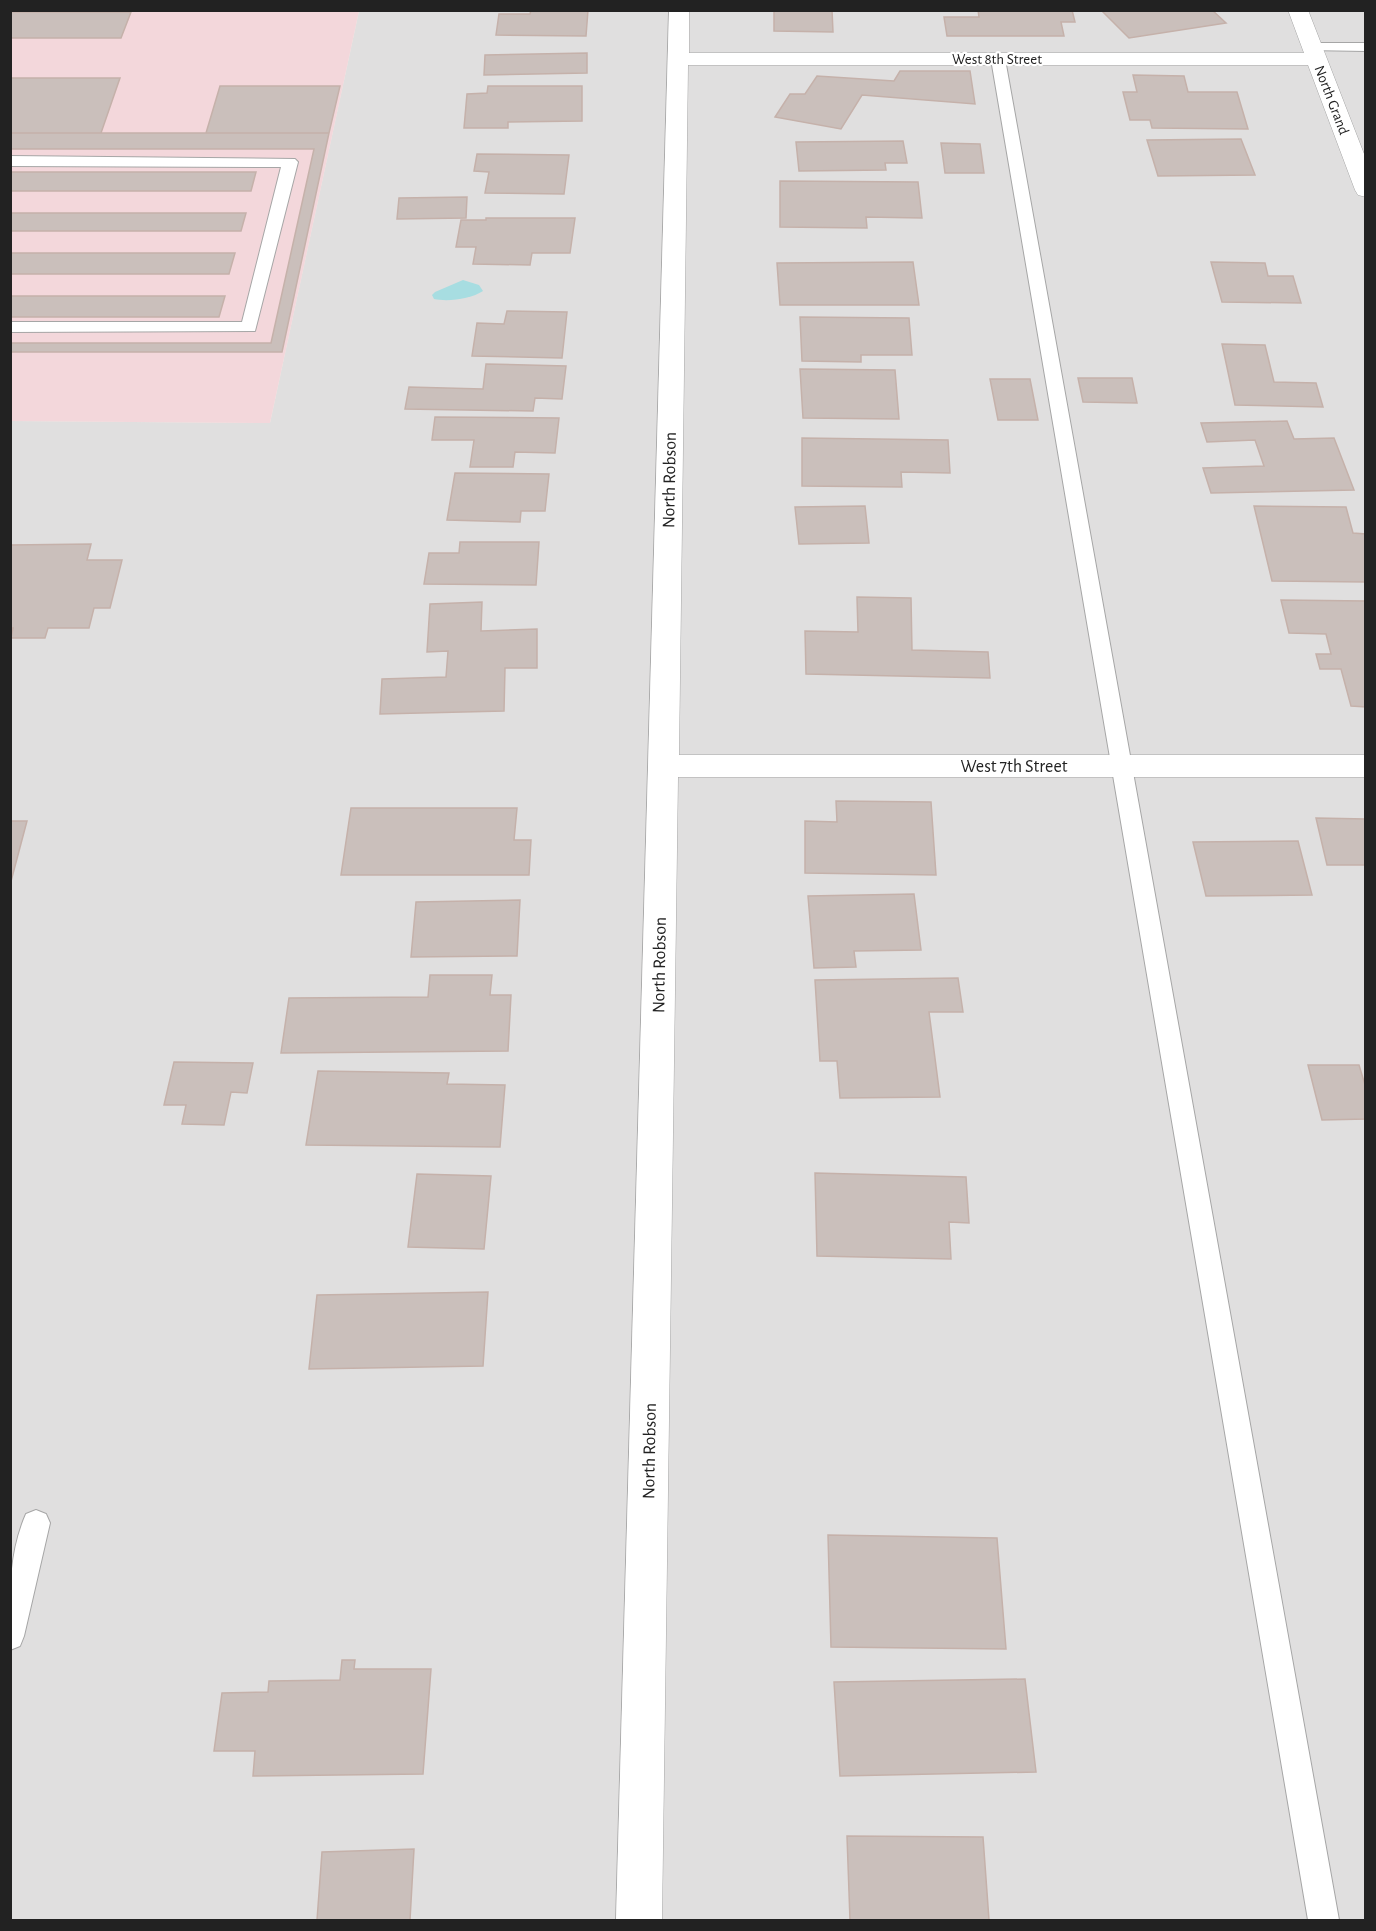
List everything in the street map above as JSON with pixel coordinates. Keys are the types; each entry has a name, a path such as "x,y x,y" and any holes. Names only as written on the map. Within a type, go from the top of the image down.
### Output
{"street":[{"name":"North Robson","path":"639,1920 680,10"},
{"name":"North Grand","path":"1298,10 1364,180"},
{"name":"West 8th Street","path":"678,59 998,59 1314,53"},
{"name":"West 7th Street","path":"663,766 1365,766"}],"lane":[{"path":"1314,53 1365,47"},
{"path":"998,59 1324,1920"},
{"path":"10,161 290,162 249,327 10,327"},
{"path":"10,1636 36,1523"}],"shaded area":[{"path":"11,11 359,11 270,423 11,421"},
{"path":"359,11 1365,11 1365,1920 11,1920 11,421 270,423"}],"water":[{"path":"463,280 479,285 483,291 459,299 434,299 432,295 435,292"}],"building":[{"path":"531,10 588,10 586,36 496,35 499,14 530,14"},
{"path":"774,10 832,10 833,32 774,31"},
{"path":"978,10 1072,10 1075,22 1061,22 1064,36 947,36 944,17 979,17"},
{"path":"1101,10 1212,10 1226,23 1129,38"},
{"path":"10,12 131,12 121,38 10,38"},
{"path":"587,53 587,73 484,75 485,55"},
{"path":"900,71 970,71 975,104 862,95 841,129 775,117 790,94 805,94 817,76 894,81"},
{"path":"1133,75 1184,76 1188,92 1237,92 1248,129 1152,128 1150,120 1130,120 1123,92 1137,92"},
{"path":"10,78 120,78 101,133 10,133"},
{"path":"220,86 340,86 329,133 206,133"},
{"path":"488,86 582,86 582,121 508,122 508,128 464,128 467,94 487,93"},
{"path":"10,133 329,133 282,352 10,352 10,343 271,343 314,149 10,149"},
{"path":"1241,139 1255,175 1158,176 1147,140"},
{"path":"903,141 907,163 885,163 886,170 799,171 796,142"},
{"path":"941,143 980,144 984,173 945,173"},
{"path":"477,154 569,155 564,194 485,193 489,172 474,171"},
{"path":"10,172 256,172 251,191 10,191"},
{"path":"780,181 918,182 922,218 866,217 867,228 780,227"},
{"path":"467,197 466,218 397,219 399,198"},
{"path":"10,213 246,213 241,231 10,231"},
{"path":"486,218 575,218 570,253 532,253 530,265 473,264 476,247 456,247 461,220 486,220"},
{"path":"10,253 235,253 229,274 10,274"},
{"path":"913,262 919,305 780,305 777,263"},
{"path":"1211,262 1265,263 1268,276 1293,276 1301,303 1222,302"},
{"path":"10,296 225,296 219,317 10,317"},
{"path":"507,311 567,312 562,358 472,356 477,323 504,324"},
{"path":"800,317 909,318 912,355 861,355 861,362 802,361"},
{"path":"1222,344 1265,345 1274,382 1316,383 1323,407 1235,405"},
{"path":"486,364 566,366 562,399 535,398 533,411 405,409 409,387 483,389"},
{"path":"800,369 895,370 899,419 803,418"},
{"path":"1078,378 1132,378 1137,403 1083,402"},
{"path":"990,379 1030,379 1038,420 998,420"},
{"path":"435,417 559,418 555,453 515,452 513,467 470,467 474,440 432,440"},
{"path":"1287,421 1294,439 1334,438 1354,490 1211,493 1203,468 1264,466 1255,440 1207,442 1201,423"},
{"path":"802,438 948,440 950,473 901,472 902,487 802,486"},
{"path":"455,473 549,474 545,511 521,511 520,522 447,520"},
{"path":"865,506 869,543 799,544 795,507"},
{"path":"1254,506 1346,507 1353,533 1366,534 1366,582 1272,581"},
{"path":"460,542 539,542 536,585 424,584 429,553 459,553"},
{"path":"91,544 87,560 122,560 110,608 94,608 89,628 48,628 45,638 11,638 13,628 10,628 10,545"},
{"path":"857,597 911,598 912,650 988,652 990,678 806,674 805,631 858,632"},
{"path":"1281,600 1366,601 1366,707 1351,706 1341,669 1320,669 1316,654 1331,654 1326,634 1289,633"},
{"path":"482,602 481,631 537,629 537,668 505,668 504,711 380,714 382,679 446,677 448,651 427,652 430,604"},
{"path":"836,801 931,802 936,875 805,873 805,821 837,822"},
{"path":"351,808 517,808 514,840 531,840 529,875 341,875"},
{"path":"1316,818 1366,819 1366,865 1327,865"},
{"path":"10,821 27,821 10,885"},
{"path":"1298,841 1312,895 1206,896 1193,842"},
{"path":"914,894 921,950 854,951 856,967 814,968 808,896"},
{"path":"520,900 517,956 411,957 416,902"},
{"path":"430,975 492,975 490,995 511,995 508,1051 281,1053 289,998 428,997"},
{"path":"958,978 963,1012 929,1012 940,1097 840,1098 837,1061 820,1061 815,980"},
{"path":"174,1062 253,1063 247,1093 231,1092 224,1125 182,1124 186,1105 164,1105"},
{"path":"1308,1065 1359,1065 1366,1088 1366,1119 1322,1120"},
{"path":"318,1071 449,1073 447,1084 505,1085 500,1147 306,1145"},
{"path":"815,1173 966,1177 969,1223 949,1222 951,1259 817,1256"},
{"path":"417,1174 491,1176 484,1249 408,1247"},
{"path":"488,1292 483,1366 309,1369 317,1295"},
{"path":"828,1535 997,1538 1006,1649 831,1647"},
{"path":"342,1660 355,1660 354,1669 431,1669 423,1774 253,1776 255,1751 214,1751 222,1693 268,1692 269,1681 340,1680"},
{"path":"1025,1679 1036,1772 840,1776 834,1682"},
{"path":"847,1836 983,1837 989,1920 850,1920"},
{"path":"414,1849 410,1920 317,1920 322,1852"}]}
